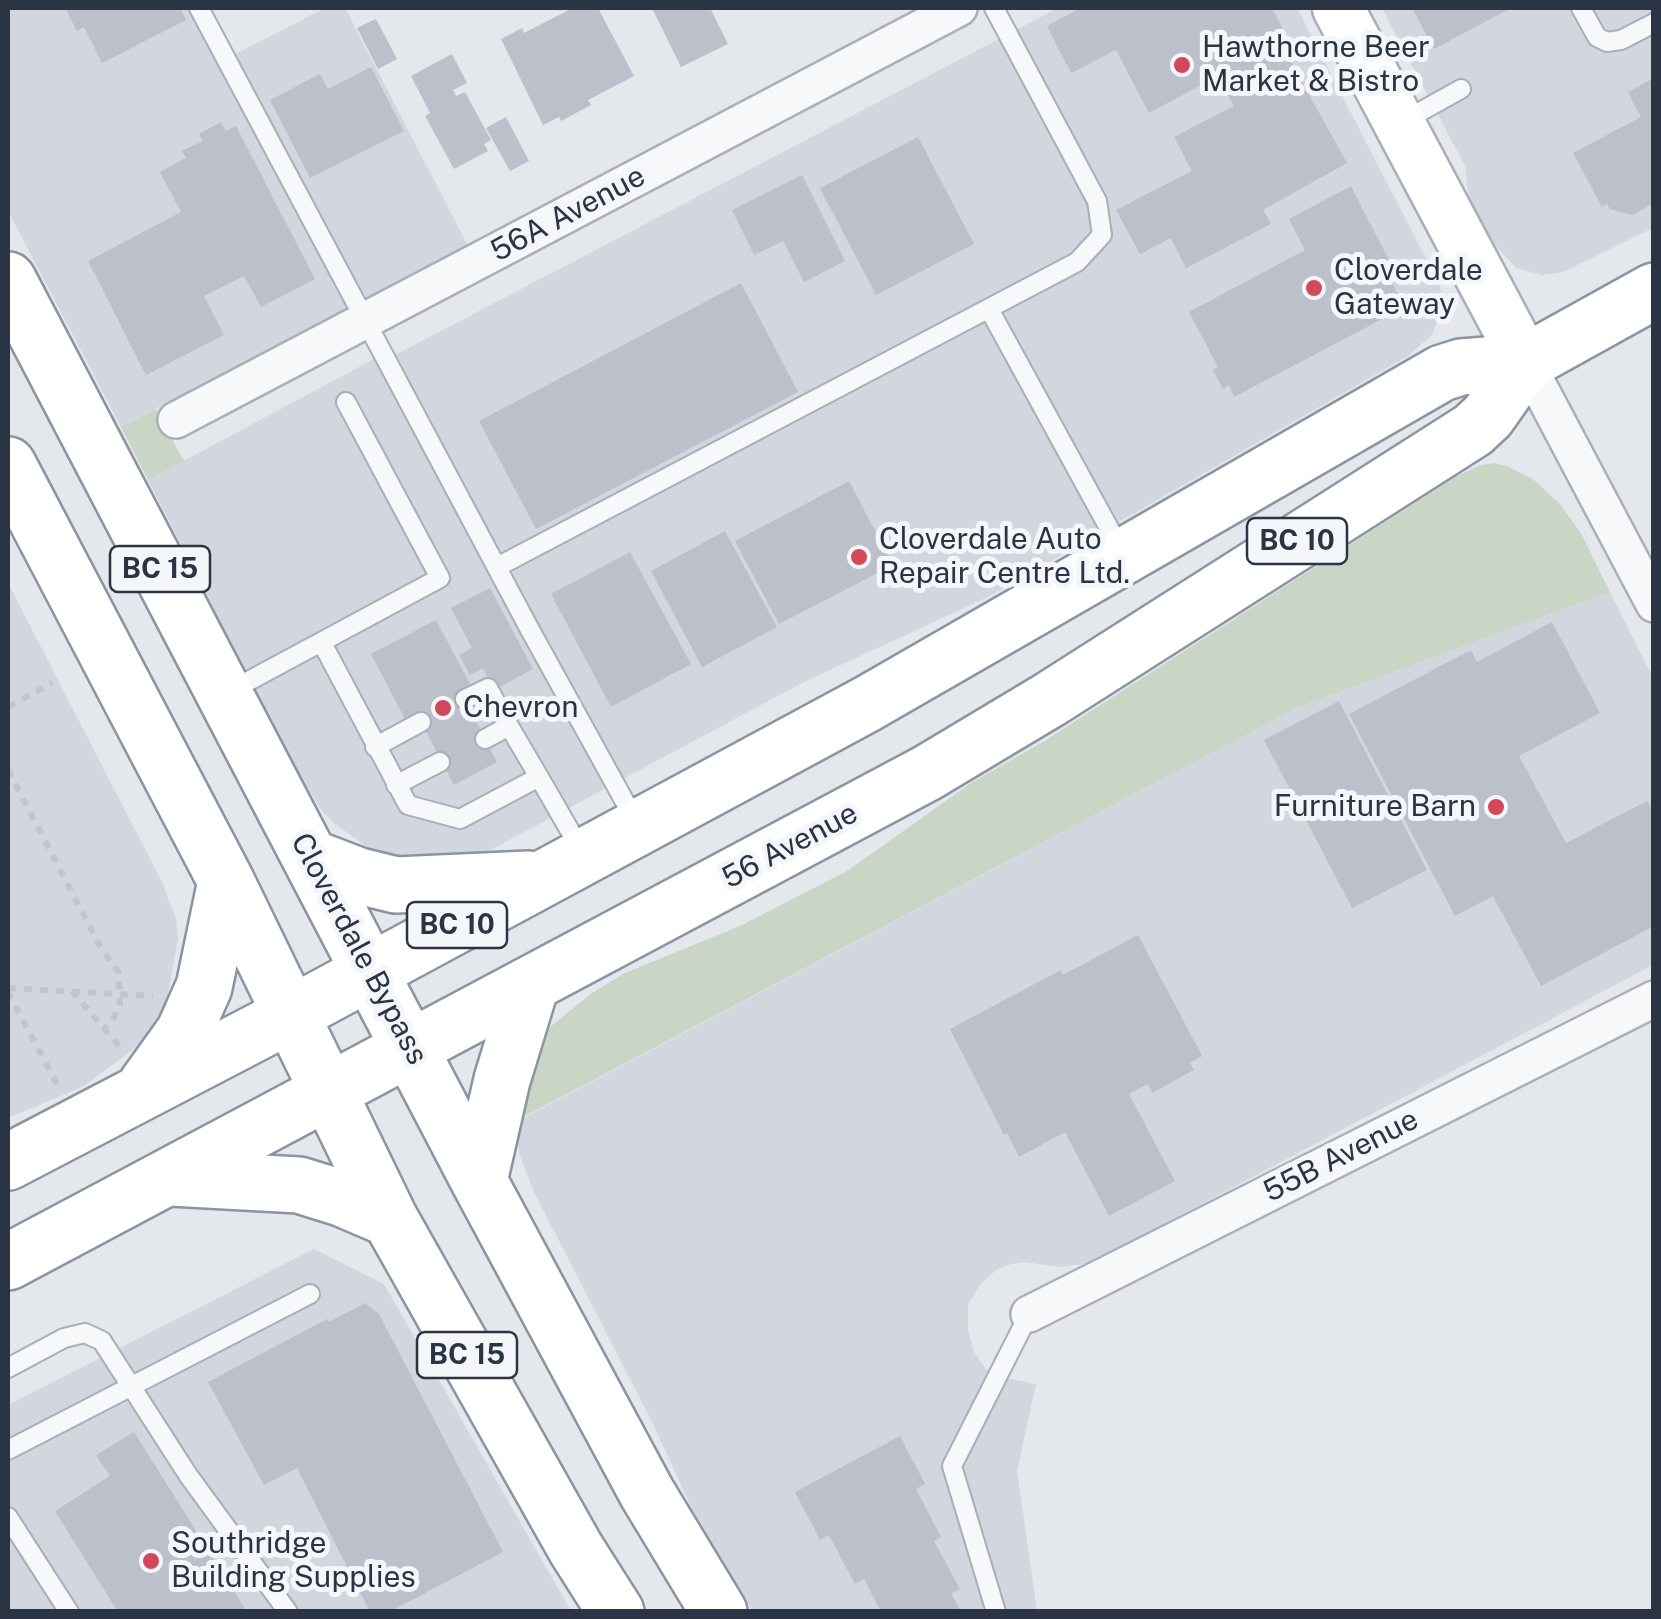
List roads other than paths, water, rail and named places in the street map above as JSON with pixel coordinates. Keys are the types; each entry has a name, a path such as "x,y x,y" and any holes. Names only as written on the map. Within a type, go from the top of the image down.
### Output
{"highway":[{"name":"Cloverdale Bypass","path":"8,280 480,1181 648,1494 719,1612"},
{"name":"56 Avenue","path":"8,1162 132,1071 290,1015 867,704 1442,373 1461,367 1526,362 1654,291"},
{"name":"56 Avenue","path":"8,1262 927,773 1049,700 1473,430 1488,416 1526,362"},
{"name":"BC 15","path":"8,466 226,881 390,1219 576,1549 616,1612"},
{"path":"312,858 359,876 396,884 564,867"},
{"path":"132,1071 184,1032 204,986 226,881"},
{"path":"480,1181 502,1080 531,985"},
{"path":"168,1178 300,1186 390,1219"}],"street":[{"name":"56A Avenue","path":"176,420 959,8"},
{"path":"1338,8 1654,604"},
{"name":"55B Avenue","path":"1029,1314 1654,999"}],"lane":[{"path":"199,8 639,827"},
{"path":"497,567 1077,262 1102,235 1096,201 994,8"},
{"path":"1580,18 1607,42 1621,40 1654,23"},
{"path":"1400,123 1461,88"},
{"path":"989,309 1125,556"},
{"path":"225,694 440,578 346,402"},
{"path":"322,643 408,805 460,820 539,777"},
{"path":"464,699 488,688 539,777 564,867"},
{"path":"375,747 421,722"},
{"path":"485,739 508,726"},
{"path":"396,785 440,762"},
{"path":"8,1450 310,1294"},
{"path":"996,1612 952,1466 1029,1314"},
{"path":"8,1368 64,1338 85,1332 102,1341 188,1475 288,1612"},
{"path":"8,1517 69,1612"}],"place":[{"name":"Hawthorne Beer Market & Bistro","path":"1182,65"},
{"name":"Cloverdale Gateway","path":"1314,288"},
{"name":"Cloverdale Auto Repair Centre Ltd.","path":"859,557"},
{"name":"Chevron","path":"443,708"},
{"name":"Furniture Barn","path":"1496,807"},
{"name":"Southridge Building Supplies","path":"151,1561"}]}
